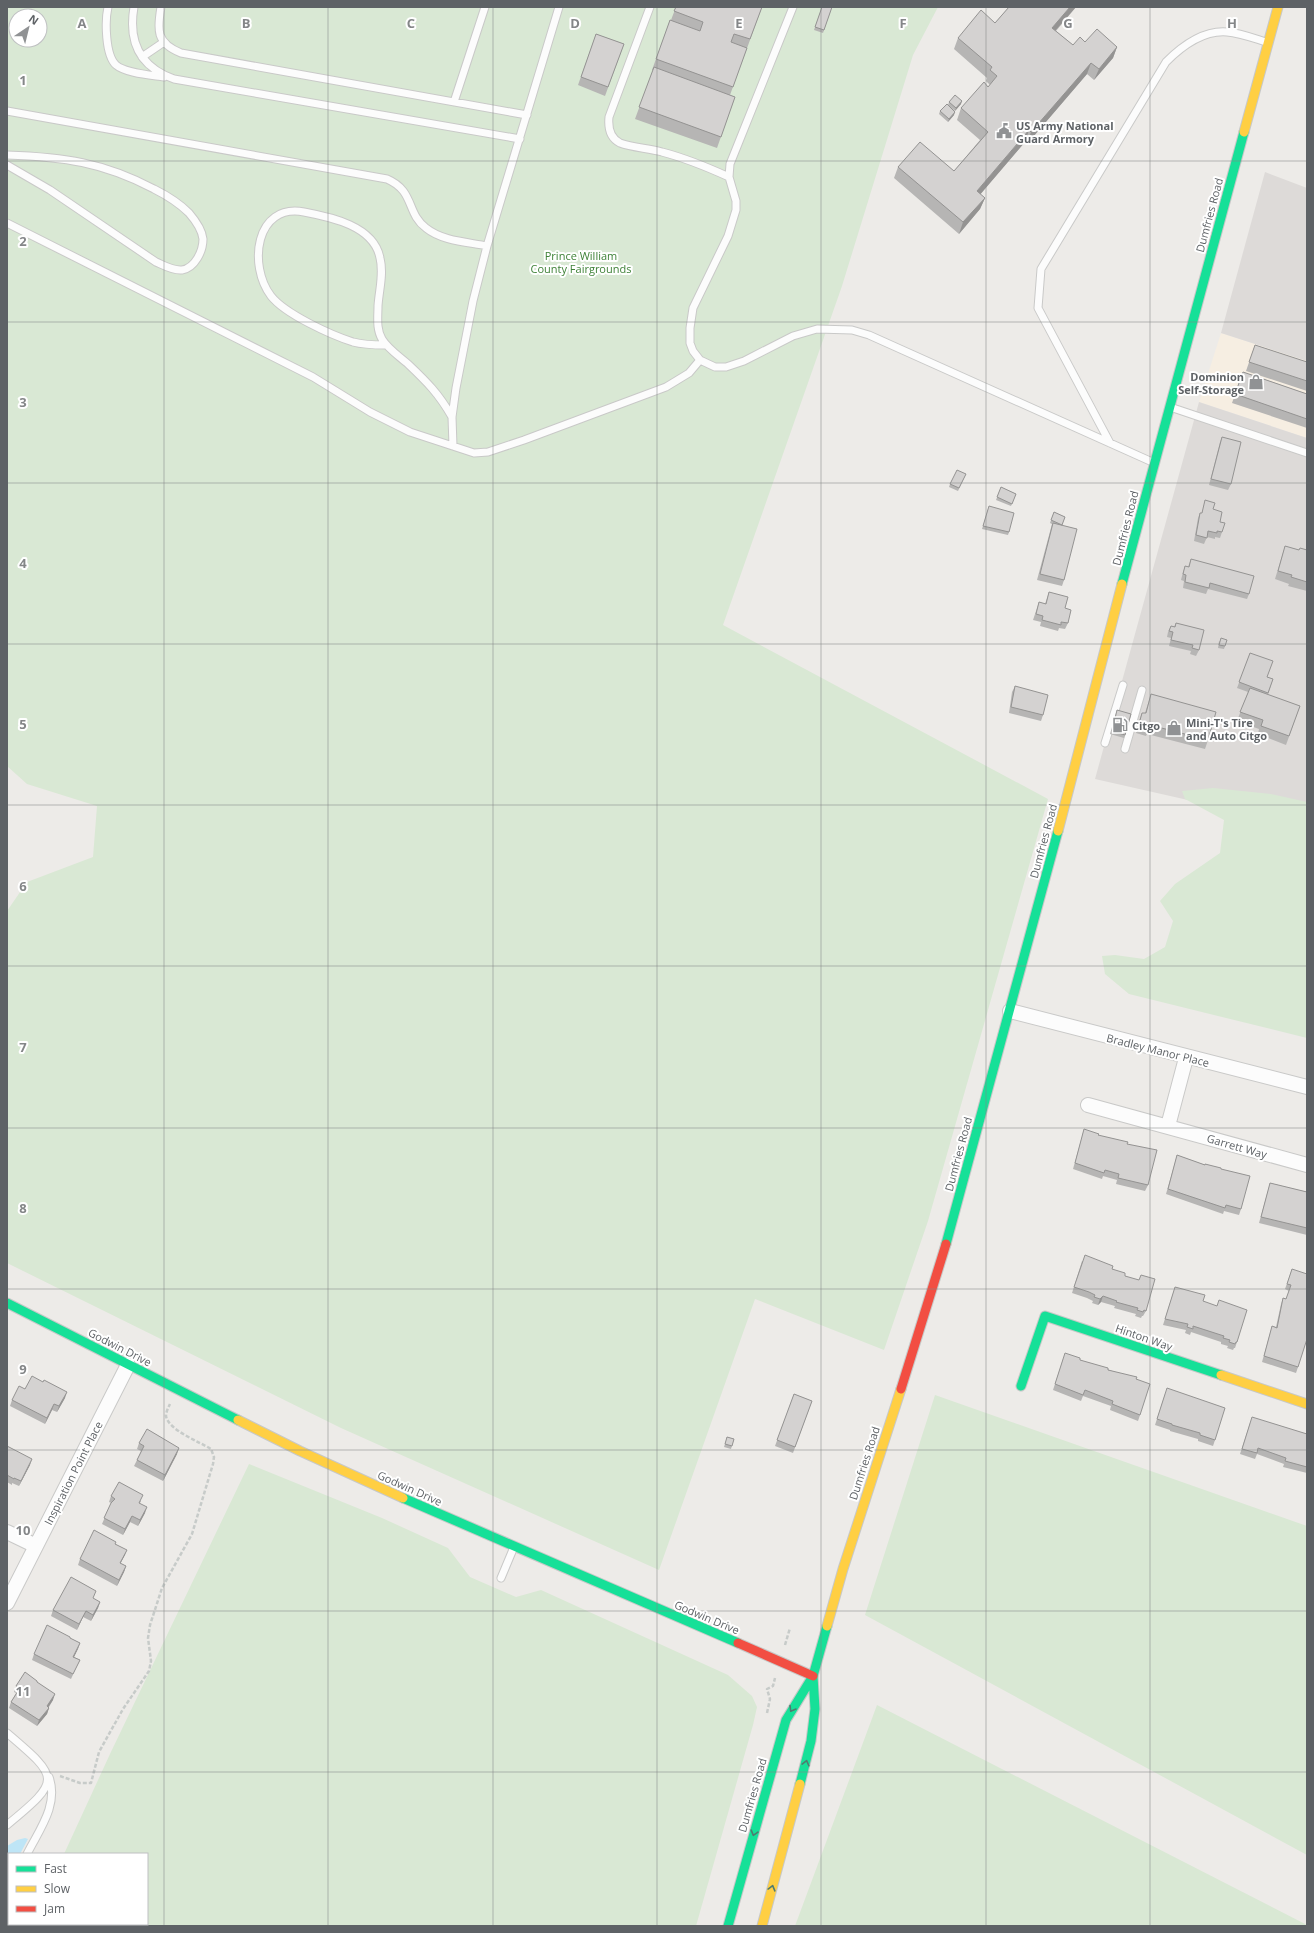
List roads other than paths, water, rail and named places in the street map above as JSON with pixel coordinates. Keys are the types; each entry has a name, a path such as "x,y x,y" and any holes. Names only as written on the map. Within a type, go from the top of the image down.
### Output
{"main road":[{"name":"Dumfries Road","path":"728,1926 786,1720 813,1676 843,1569 937,1277 1010,1011 1154,463 1278,7"},
{"name":"Godwin Drive","path":"7,1303 300,1451 514,1547 813,1676"},
{"name":"Hinton Way","path":"1021,1386 1045,1316 1307,1404"},
{"name":"Dumfries Road","path":"762,1926 811,1741 815,1709 813,1676"}],"street":[{"name":"Bradley Manor Place","path":"1010,1011 1186,1058 1307,1087"},
{"path":"1168,1126 1186,1058"},
{"name":"Garrett Way","path":"1088,1105 1307,1165"},
{"name":"Inspiration Point Place","path":"7,1604 128,1364"},
{"path":"7,1532 36,1546"}],"lane":[{"path":"108,7 106,32 109,51 115,64 124,70 520,139"},
{"path":"134,7 132,32 142,57 153,69 174,79"},
{"path":"161,7 158,27 164,42 173,50 181,54 527,115"},
{"path":"454,102 485,7"},
{"path":"453,446 452,417 456,388 472,308 487,246 559,7"},
{"path":"650,7 609,117 608,126 612,135 620,143 675,156 728,177"},
{"path":"793,7 730,164 728,177 736,201 736,210 728,236 693,308 690,328 690,343 700,360 715,367 726,367 744,361 793,336 817,329 852,330 869,335 1154,463"},
{"path":"1110,443 1038,308 1041,269 1166,62 1181,47 1207,36 1225,32 1242,34 1268,43"},
{"path":"142,57 164,42"},
{"path":"7,111 387,179 404,190 414,215 424,228 441,237 487,246"},
{"path":"7,155 72,159 101,166 142,182 168,197 188,212 199,226 203,239 200,254 192,264 182,270 169,268 156,262 50,190 7,165"},
{"path":"386,345 370,345 353,342 290,312 272,298 263,283 258,267 258,252 261,236 268,224 277,215 297,211 327,216 353,226 375,244 380,257 382,277 377,324 381,337 386,345 438,394 452,417"},
{"path":"7,223 313,377 370,412 410,432 474,453 488,452 524,440 666,387 689,373 700,360"},
{"path":"1170,407 1307,453"},
{"path":"1105,744 1123,685"},
{"path":"1125,749 1142,690"},
{"path":"501,1578 514,1547"},
{"path":"7,1733 39,1761 47,1772 53,1792 51,1805 27,1853"},
{"path":"7,1825 44,1792 49,1781 47,1772"}],"water":[{"path":"25,1838 28,1839 21,1853 8,1853 7,1877 7,1846 17,1840"}],"place":[{"name":"US Army National Guard Armory","path":"1004,131"},
{"name":"Dominion Self-Storage","path":"1256,382"},
{"name":"Citgo","path":"1120,725"},
{"name":"Mini-T's Tire and Auto Citgo","path":"1174,728"}],"park label":[{"name":"Prince William County Fairgrounds","path":"581,261"}]}
